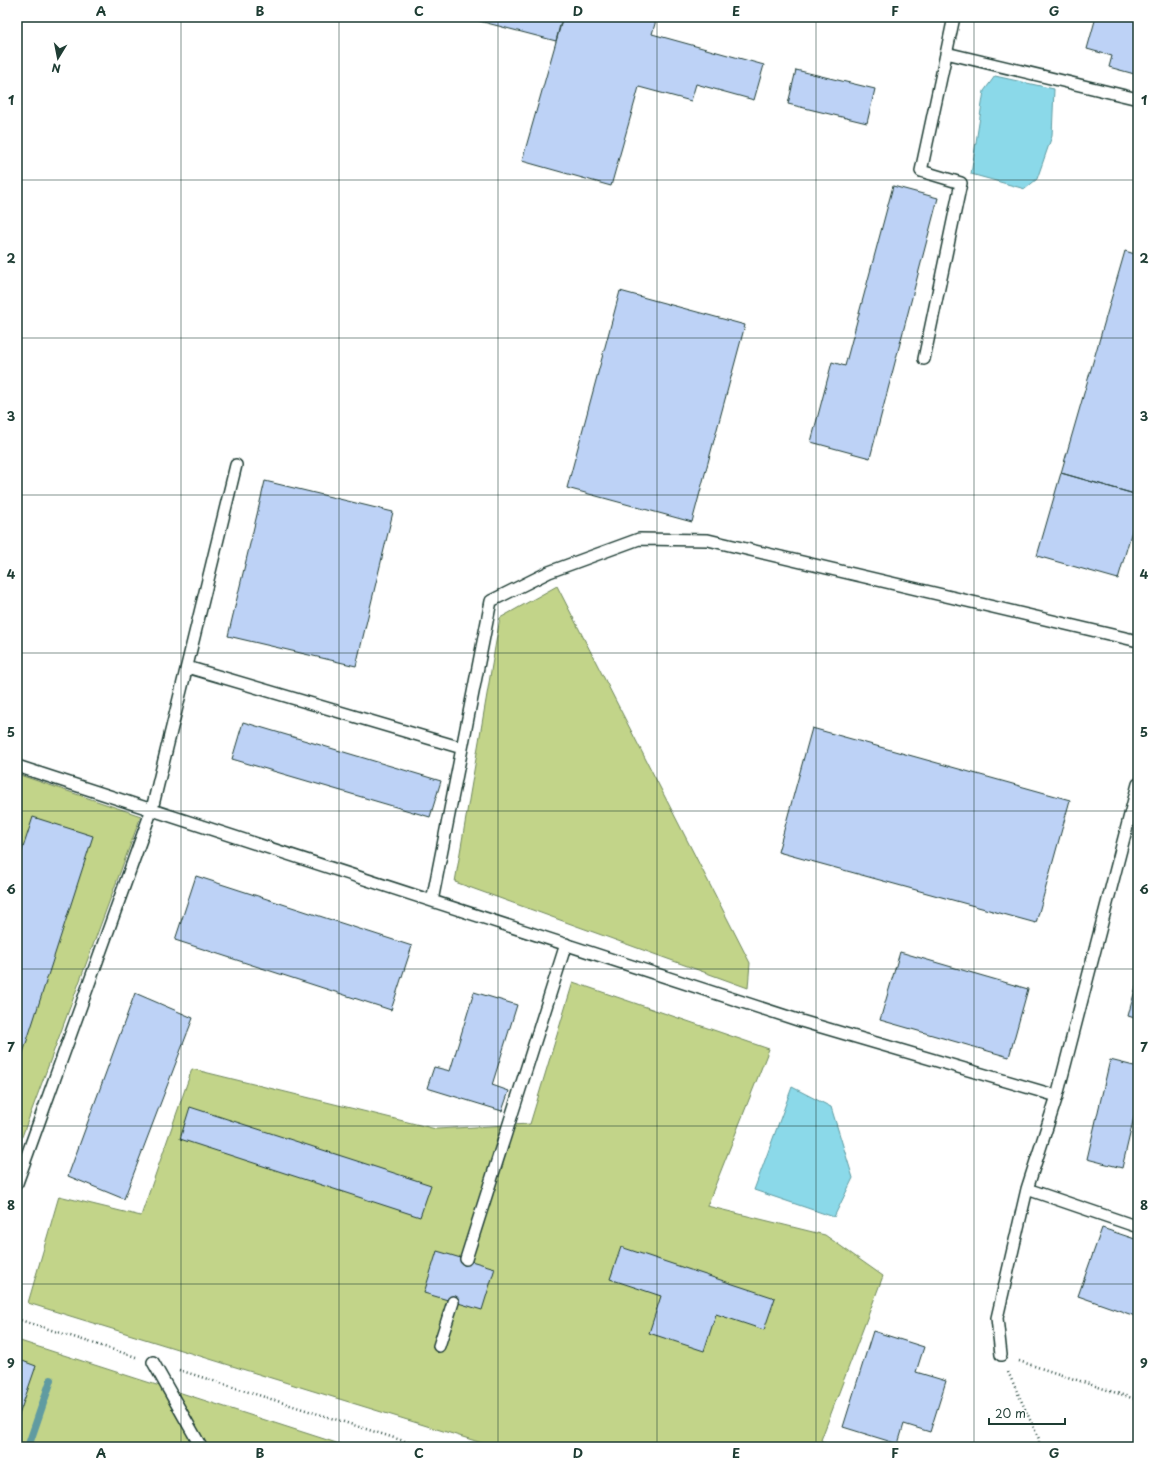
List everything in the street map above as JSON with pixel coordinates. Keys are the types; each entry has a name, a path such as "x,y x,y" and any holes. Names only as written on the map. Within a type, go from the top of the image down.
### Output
{"lane":[{"path":"924,359 961,183 921,171 954,17"},
{"path":"946,53 1138,99"},
{"path":"17,1183 152,809 236,465"},
{"path":"432,900 491,601 549,572 639,539 708,540 1138,641"},
{"path":"187,666 462,748"},
{"path":"17,766 801,1021 1057,1096"},
{"path":"1001,1355 997,1318 1027,1189 1057,1096 1138,784"},
{"path":"466,1259 566,944"},
{"path":"1027,1189 1138,1227"},
{"path":"439,1346 453,1302"},
{"path":"153,1362 201,1447"}],"path":[{"path":"17,1319 423,1447"},
{"path":"1001,1355 1138,1400"},
{"path":"1001,1355 1039,1439 1039,1447"}],"green space":[{"path":"557,586 750,963 748,988 455,882 500,618"},
{"path":"17,774 141,816 17,1150"},
{"path":"573,982 769,1049 707,1206 825,1235 883,1276 821,1440 831,1447 495,1447 28,1303 59,1196 141,1216 192,1069 436,1129 530,1124"},
{"path":"17,1340 349,1447 17,1447"}],"water":[{"path":"995,76 1054,89 1052,136 1037,179 1025,189 971,174 984,91"},
{"path":"792,1087 831,1107 853,1178 834,1217 754,1190"}],"building":[{"path":"464,17 562,17 556,41"},
{"path":"563,17 657,17 652,34 764,65 754,100 696,84 691,101 639,87 611,186 522,161"},
{"path":"1096,17 1138,17 1138,75 1109,67 1112,56 1087,49"},
{"path":"796,70 875,89 867,123 788,104"},
{"path":"893,186 938,198 870,458 811,442 832,362 845,366"},
{"path":"1125,251 1138,255 1138,495 1061,473"},
{"path":"620,291 745,325 692,522 567,488"},
{"path":"1061,473 1138,495 1138,510 1118,579 1037,556"},
{"path":"265,481 393,512 356,666 228,636"},
{"path":"243,722 441,781 430,817 232,759"},
{"path":"812,728 1070,800 1036,923 778,852"},
{"path":"33,817 93,836 22,1056 17,1054 17,866"},
{"path":"196,876 412,946 391,1010 175,940"},
{"path":"900,952 1028,989 1009,1057 880,1020"},
{"path":"1138,979 1138,1019 1128,1016"},
{"path":"474,992 517,1005 492,1085 509,1091 502,1111 427,1088 434,1067 450,1071"},
{"path":"135,993 193,1018 124,1199 68,1176"},
{"path":"1110,1060 1138,1067 1138,1100 1122,1168 1087,1159"},
{"path":"190,1107 431,1185 420,1217 180,1139"},
{"path":"1102,1228 1138,1240 1138,1317 1078,1296"},
{"path":"621,1247 775,1298 764,1330 716,1314 704,1351 649,1333 661,1296 610,1279"},
{"path":"437,1251 495,1268 482,1310 424,1293"},
{"path":"873,1331 924,1347 916,1372 946,1381 930,1432 904,1424 898,1444 843,1427"},
{"path":"17,1359 36,1366 19,1415 17,1415"}],"waterway":[{"path":"28,1447 51,1380"}]}
